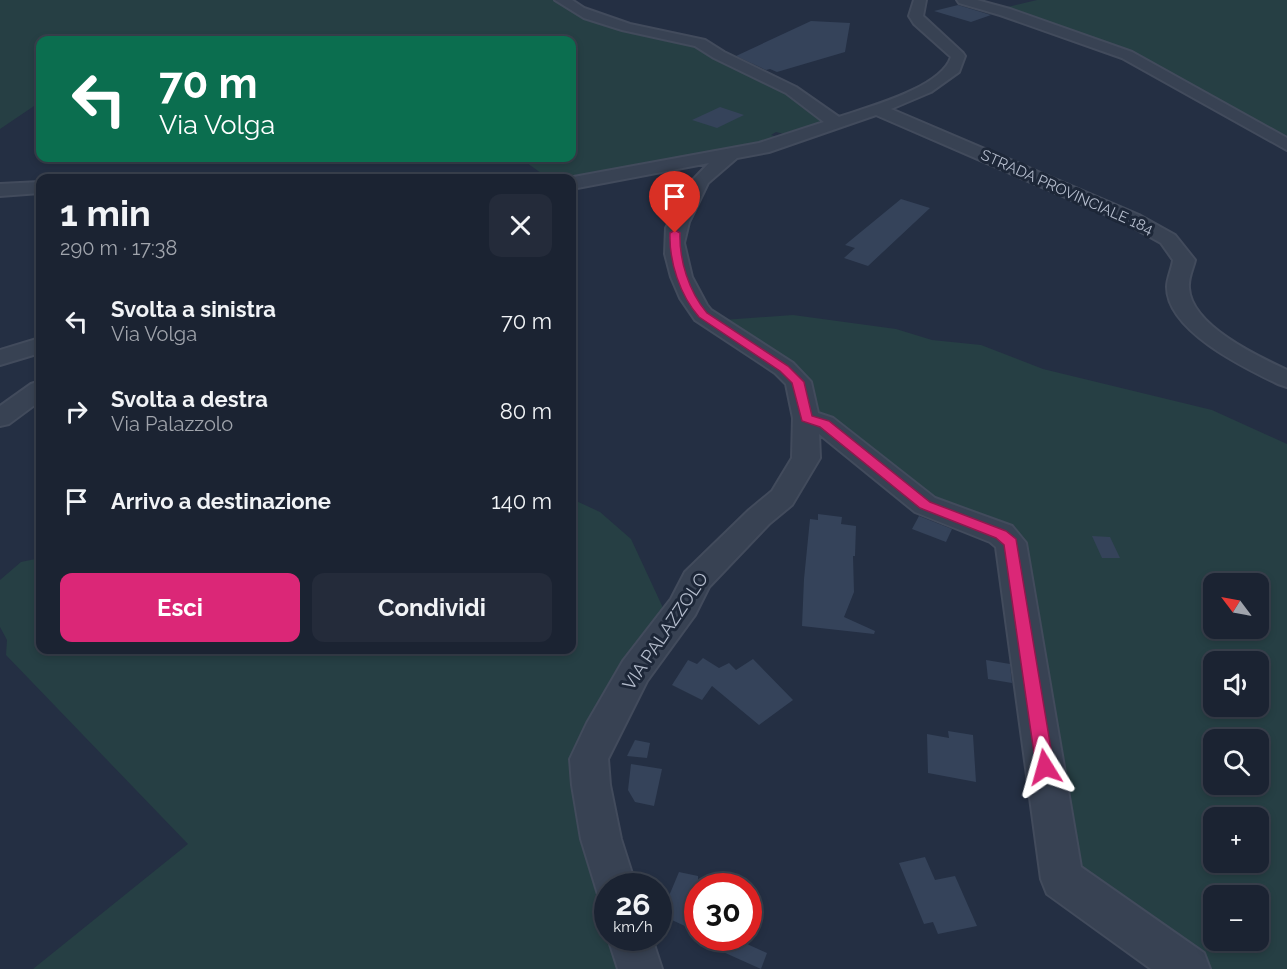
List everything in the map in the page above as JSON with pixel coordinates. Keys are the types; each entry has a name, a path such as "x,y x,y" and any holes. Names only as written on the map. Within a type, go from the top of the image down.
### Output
{"street":[{"path":"561,0 573,4 579,11 627,27 700,43 719,55 791,90 837,123"},
{"path":"576,182 763,148 877,110 926,89 947,75 958,62 958,56 919,21 916,16 920,0"},
{"path":"963,0 1005,12 1127,55 1287,145"},
{"name":"STRADA PROVINCIALE 184","path":"877,110 1132,219 1168,238 1184,260 1177,289 1180,298 1198,324 1234,351 1287,379"},
{"name":"VIA PALAZZOLO","path":"611,873 601,839 589,759 600,734 635,671 684,606 696,580 759,517 782,498 806,458 807,418 798,382 784,368 703,315 695,306 680,271 675,233 700,182 730,155"},
{"path":"0,190 36,188"},
{"path":"0,358 35,347"},
{"path":"0,418 36,392"},
{"path":"807,418 825,424 925,505 1001,534 1011,543 1062,879 1188,969"},
{"path":"634,951 640,969"}],"green space":[{"path":"0,0 554,0 606,23 602,25 610,24 698,45 783,90 827,121 788,135 776,132 771,135 780,138 746,148 740,146 730,148 732,150 576,176 576,174 542,174 526,162 576,162 576,36 36,36 36,105 0,129"},
{"path":"1037,0 1287,0 1287,142 1132,55 999,9"},
{"path":"793,315 896,329 932,340 981,345 1043,369 1212,410 1287,444 1287,969 1208,969 1077,875 1024,544 930,500 813,411 723,320"},
{"path":"576,501 600,512 631,539 664,610 626,659 585,828 597,873 594,873 594,951 620,951 625,969 33,969 188,844 6,655 7,640 0,627 0,580 21,562 36,559 36,654 576,654"}],"building":[{"path":"958,5 991,15 971,22 934,11"},
{"path":"811,21 850,23 845,52 777,72 766,70 736,56"},
{"path":"720,107 744,115 717,128 692,120"},
{"path":"901,199 930,208 868,266 844,258 855,248 845,245"},
{"path":"818,514 842,517 841,524 856,526 855,556 853,556 854,592 844,617 875,631 874,634 802,626 810,519 818,520"},
{"path":"919,516 952,529 946,542 912,529"},
{"path":"1092,536 1110,537 1120,558 1102,558"},
{"path":"703,658 719,668 729,663 736,670 753,659 793,700 759,725 712,686 702,700 672,685 688,660 697,664"},
{"path":"986,660 1010,664 1012,683 988,679"},
{"path":"948,731 973,735 976,782 928,773 927,734 949,738"},
{"path":"635,740 650,743 647,758 627,756"},
{"path":"631,764 662,769 654,806 635,802 628,790"},
{"path":"925,857 935,880 955,876 977,926 938,934 933,922 924,924 899,863"},
{"path":"679,872 684,873 684,926 672,920 672,889"},
{"path":"721,951 762,951 767,953 761,969"}],"route":[{"path":"675,233 680,271 695,306 703,315 784,368 798,382 807,418 825,424 925,505 1001,534 1011,543 1045,767"}]}
